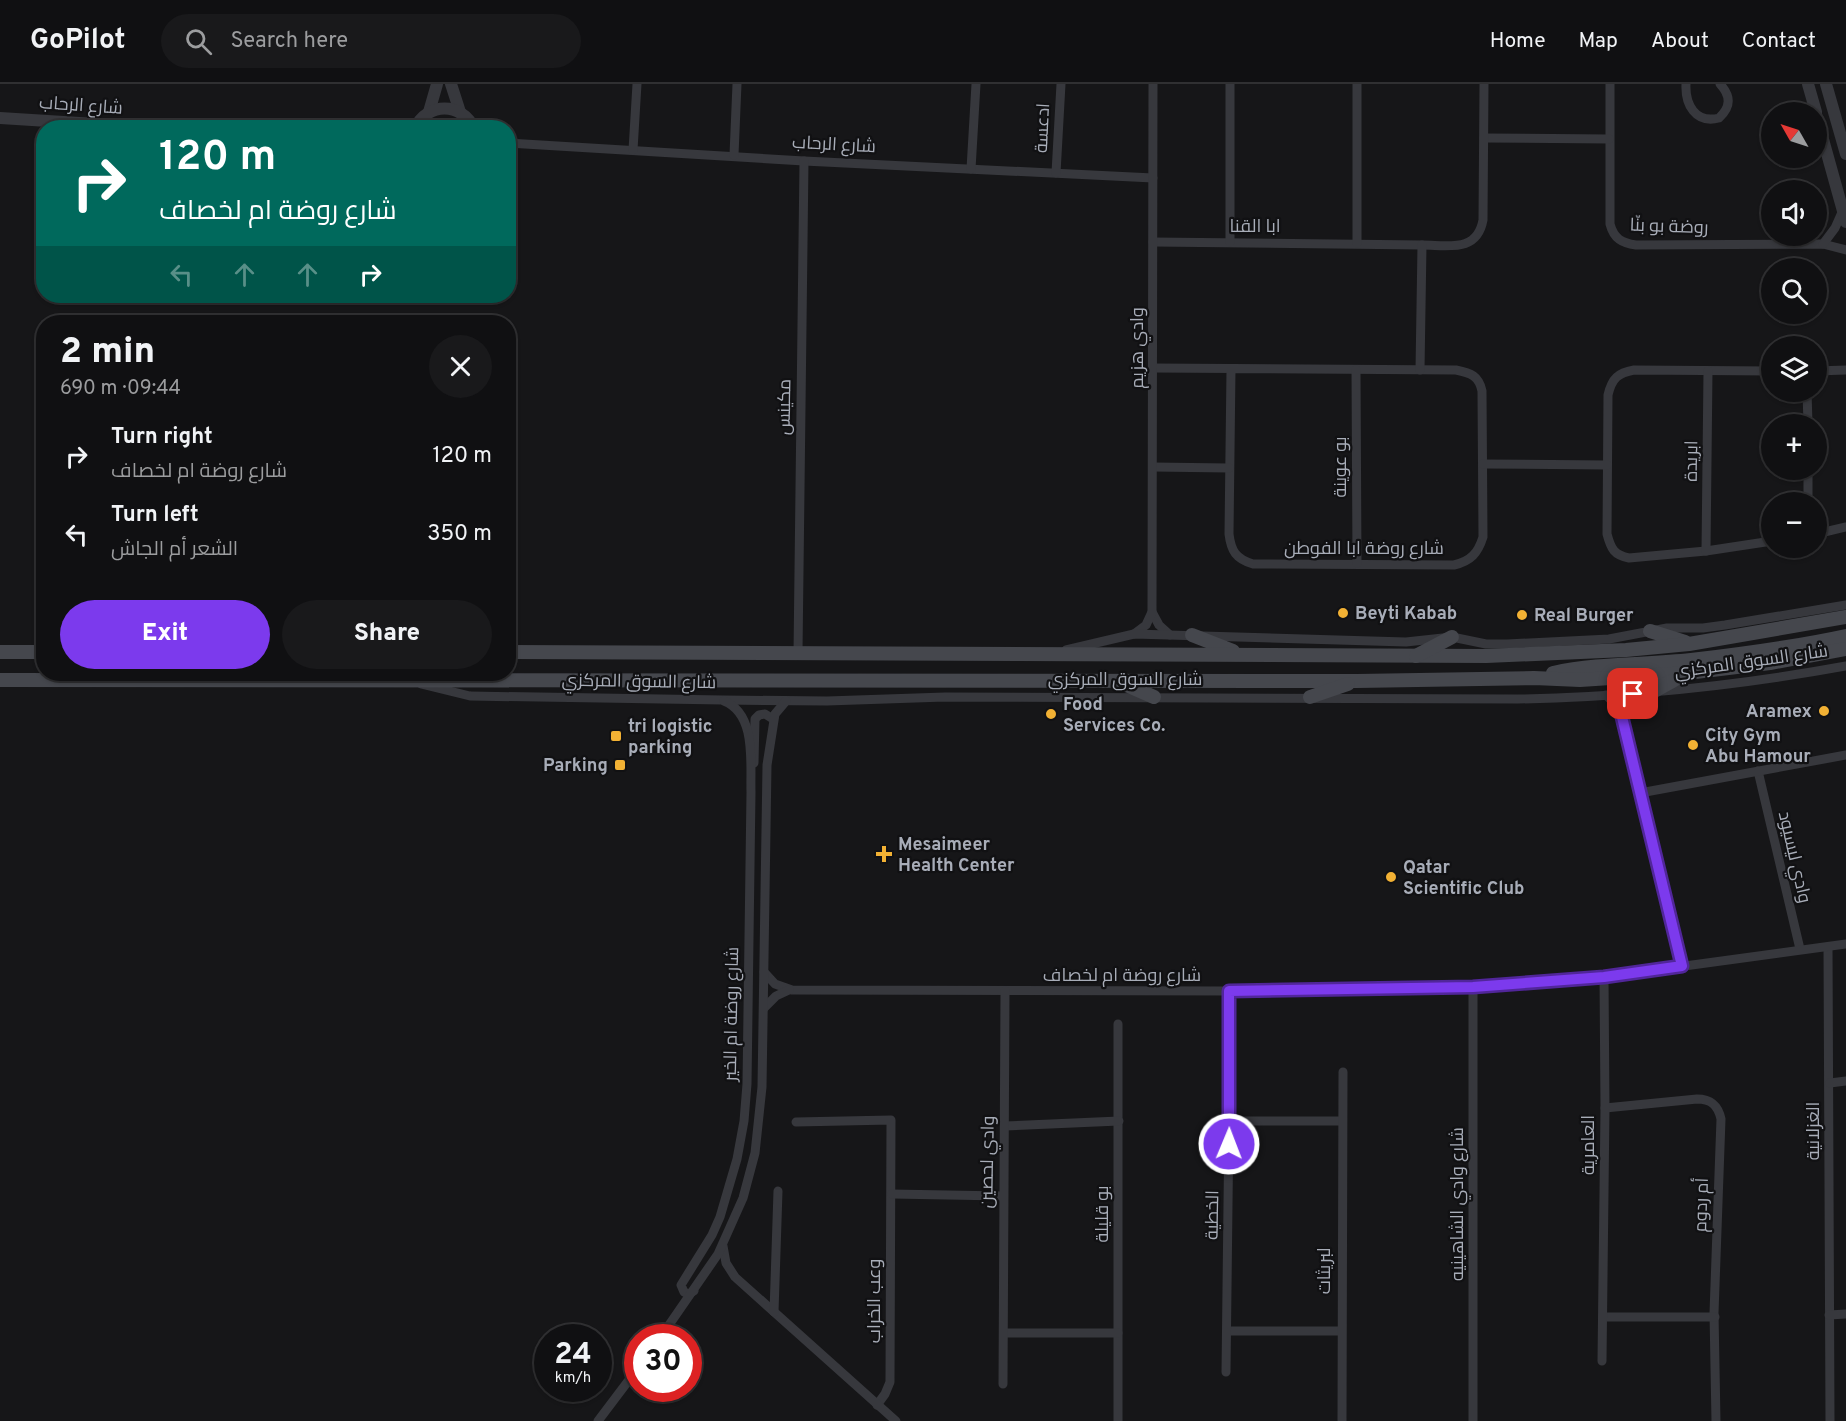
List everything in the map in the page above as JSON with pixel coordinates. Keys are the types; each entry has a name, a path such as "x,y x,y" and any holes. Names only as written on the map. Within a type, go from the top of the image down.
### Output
{"main road":[{"name":"شارع السوق المركزي","path":"516,652 1241,654 1414,657 1615,651 1689,644 1846,616"},
{"path":"1650,631 1689,644"},
{"path":"1192,635 1241,654"},
{"path":"1534,678 1580,667 1690,660 1771,650 1846,636"},
{"path":"1414,657 1452,637"},
{"name":"شارع السوق المركزي","path":"516,679 1357,681 1534,678 1580,680 1687,673 1770,663 1846,649"},
{"path":"0,652 36,652"},
{"path":"1654,692 1687,673"},
{"name":"شارع السوق المركزي","path":"0,680 36,680"},
{"path":"1118,680 1154,697"},
{"path":"1310,697 1357,681"}],"street":[{"path":"429,112 437,84"},
{"path":"451,84 460,112"},
{"path":"633,150 637,84"},
{"path":"734,155 737,84"},
{"path":"971,169 976,84"},
{"name":"ادعسة","path":"1056,173 1061,84"},
{"name":"وادي هزيم","path":"1152,612 1153,84"},
{"path":"1230,84 1230,242"},
{"path":"1357,84 1357,243"},
{"path":"1484,84 1484,138 1609,138"},
{"name":"روضة بو بنّا","path":"1610,84 1610,225 1617,239 1625,244 1636,245 1761,244"},
{"path":"1686,84 1690,108 1700,117 1709,119 1719,118 1729,105 1726,91 1720,84"},
{"path":"1808,84 1813,102"},
{"path":"1826,84 1846,154"},
{"path":"421,120 429,112 439,108 450,108 460,112 470,120"},
{"name":"شارع الرحاب","path":"0,118 36,120"},
{"name":"ابا القنا","path":"1154,242 1463,245 1476,238 1481,230 1484,138"},
{"name":"شارع الرحاب","path":"516,144 1153,178"},
{"path":"1827,152 1846,222"},
{"name":"مكينس","path":"798,653 804,160"},
{"path":"1827,239 1835,228 1843,209"},
{"path":"1420,370 1422,245"},
{"name":"روضة بو بنّا","path":"1827,245 1846,250"},
{"name":"شارع روضة ابا الفوطن","path":"1153,368 1456,370 1475,376 1480,382 1482,391 1483,537 1473,558 1454,565 1253,564 1242,561 1235,555 1230,545 1230,369"},
{"name":"بو عوينة","path":"1356,370 1357,563"},
{"path":"1761,371 1634,370 1616,376 1608,394 1607,465 1607,534 1612,550 1620,556 1629,558 1706,551 1761,543"},
{"path":"1827,371 1846,370"},
{"name":"ابريدة","path":"1706,551 1708,371"},
{"path":"1483,464 1607,465"},
{"path":"1153,467 1229,468"},
{"path":"1827,531 1846,527"},
{"name":"شارع السوق المركزي","path":"1053,653 1134,634 1406,642 1452,637 1486,644 1609,639 1678,627 1703,628 1725,625 1846,604"},
{"path":"1134,634 1146,625 1152,612"},
{"path":"1152,612 1159,625 1170,635"},
{"name":"شارع السوق المركزي","path":"412,681 470,696 786,701 945,697 1518,699 1654,692 1772,679 1846,666"},
{"path":"1622,717 1625,704 1633,694"},
{"path":"1606,695 1616,705 1622,717 1682,966"},
{"name":"شارع روضة ام الخير","path":"723,700 737,709 745,723 749,740 751,775 745,1112 737,1159 724,1207 712,1235 681,1285 684,1292 689,1294 706,1275 723,1246 743,1198 755,1153 761,1106 764,1008 766,780 773,719 777,709 786,701"},
{"path":"751,775 756,754 755,719 765,714 773,719"},
{"path":"1640,793 1846,755"},
{"name":"وادي ليسيود","path":"1758,771 1800,950"},
{"name":"شارع روضة ام لخصاف","path":"792,990 1229,991 1473,987 1604,977 1846,944"},
{"name":"الغزلانية","path":"1828,947 1830,1421"},
{"path":"764,972 775,984 792,990"},
{"name":"العامرية","path":"1602,1361 1604,977"},
{"name":"شارع وادي الشاهينيه","path":"1473,987 1473,1421"},
{"path":"764,1008 776,996 792,990"},
{"name":"وادي لحصين","path":"1003,1384 1005,991"},
{"name":"الخطية","path":"1226,1372 1230,1121 1229,991"},
{"name":"بو قليلة","path":"1118,1023 1118,1421"},
{"name":"لبريثات","path":"1342,1421 1343,1072"},
{"path":"1830,1083 1846,1081"},
{"name":"أم ردوم","path":"1605,1108 1707,1099 1719,1110 1721,1119 1714,1315 1716,1421"},
{"name":"وعب الخراب","path":"796,1122 891,1120 890,1382 877,1405"},
{"path":"1005,1126 1119,1121"},
{"path":"1230,1121 1342,1122"},
{"path":"774,1312 778,1191"},
{"path":"892,1194 1003,1196"},
{"path":"723,1246 726,1263 735,1277 896,1421"},
{"path":"706,1275 719,1270 735,1277"},
{"path":"670,1324 694,1291"},
{"path":"1829,1315 1846,1314"},
{"path":"1603,1315 1714,1315"},
{"path":"1227,1331 1341,1331"},
{"path":"1004,1333 1118,1334"},
{"path":"598,1421 624,1387"}],"place":[{"name":"Beyti Kabab","path":"1343,613"},
{"name":"Real Burger","path":"1522,615"},
{"name":"Aramex","path":"1824,711"},
{"name":"Food Services Co.","path":"1051,714"},
{"name":"tri logistic parking","path":"616,736"},
{"name":"City Gym Abu Hamour","path":"1693,745"},
{"name":"Parking","path":"620,765"},
{"name":"Mesaimeer Health Center","path":"884,854"},
{"name":"Qatar Scientific Club","path":"1391,877"}],"route":[{"path":"1229,1144 1229,991 1473,987 1604,977 1682,966 1622,717 1625,704 1633,694"}]}
